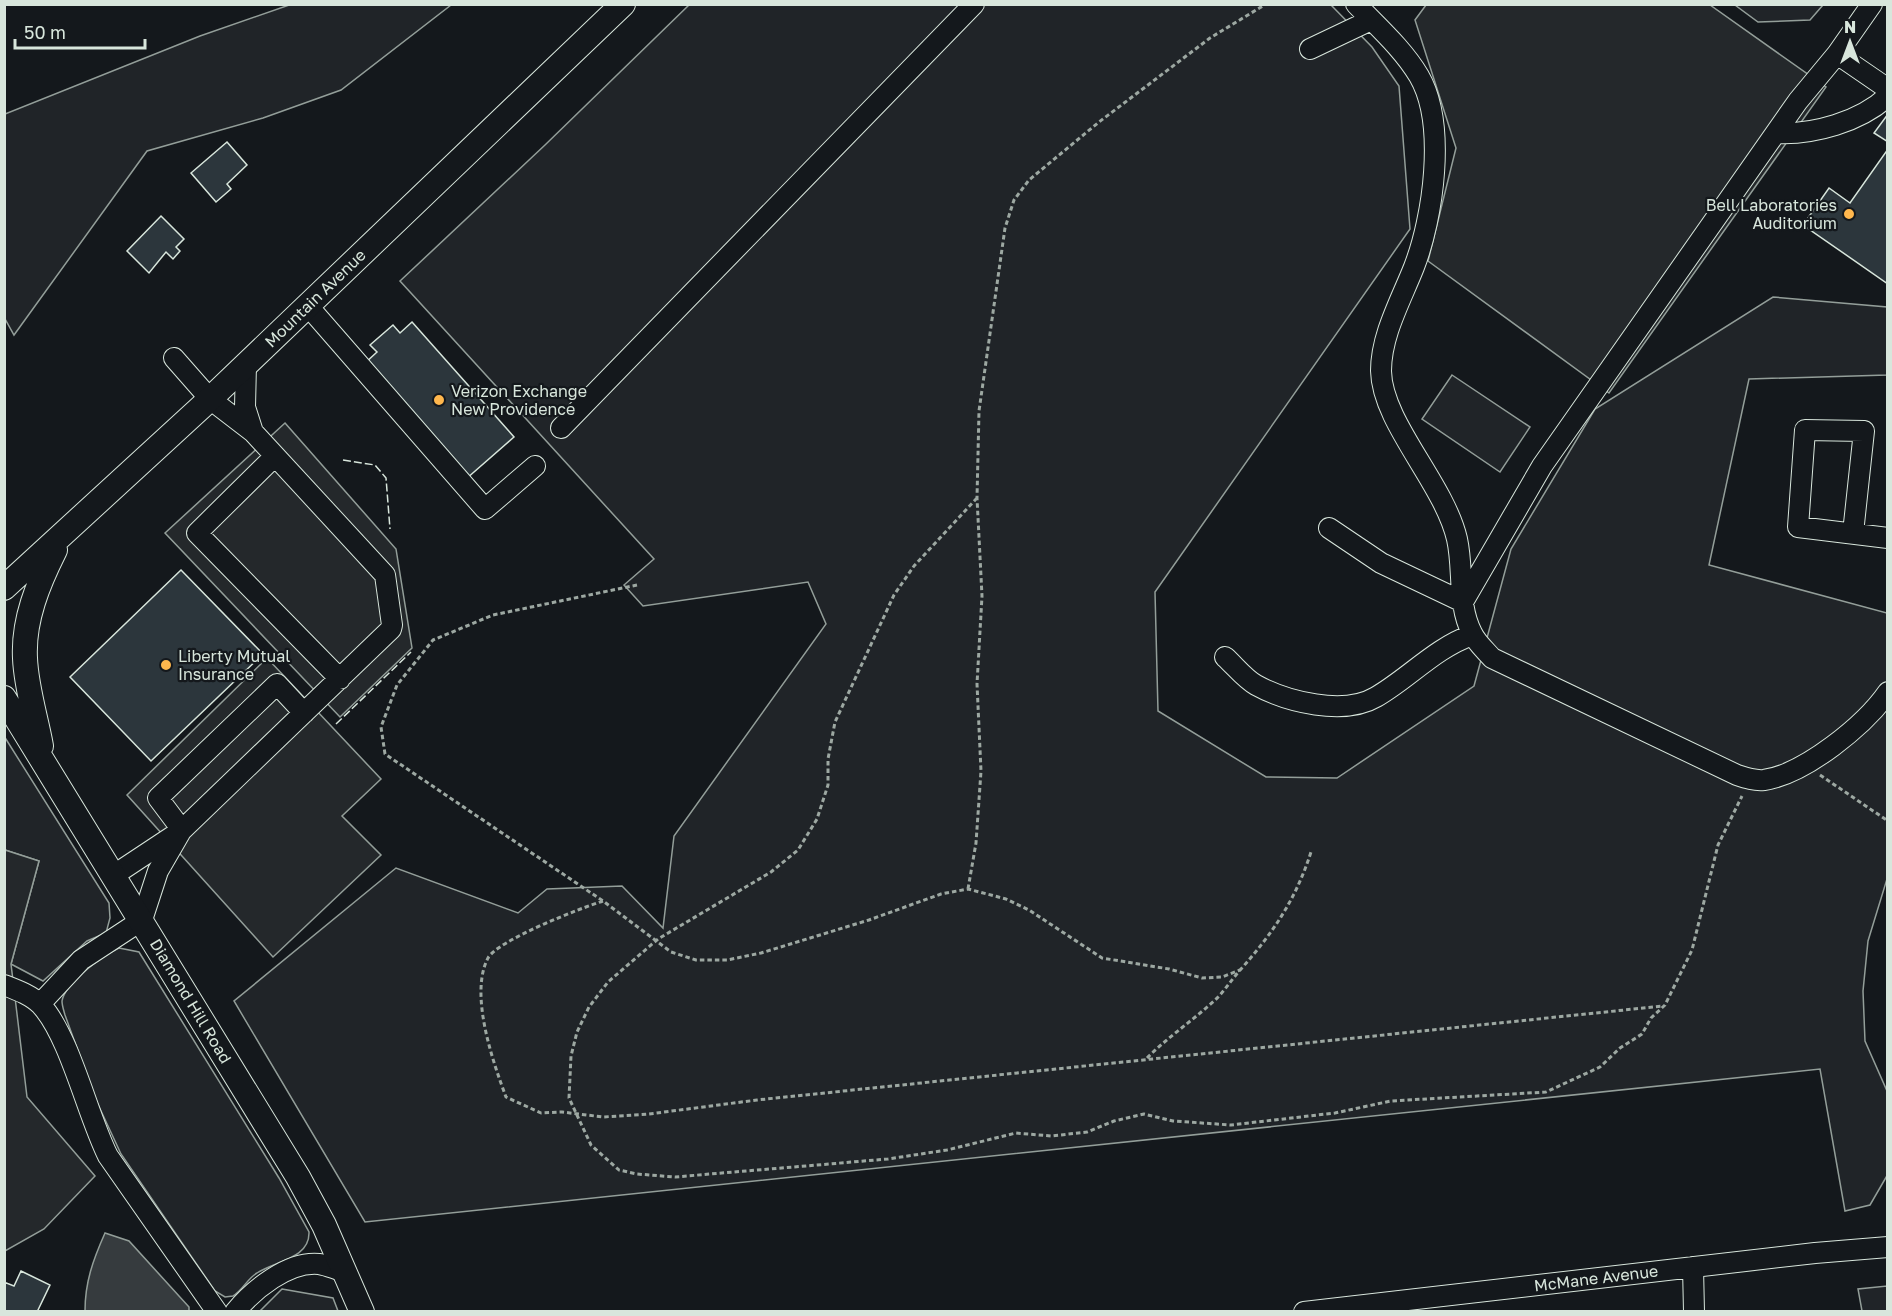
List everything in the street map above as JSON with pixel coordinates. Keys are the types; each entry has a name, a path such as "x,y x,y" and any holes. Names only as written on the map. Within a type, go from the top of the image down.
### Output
{"main road":[{"name":"Mountain Avenue","path":"4,588 59,540 210,399 623,4"},
{"path":"44,760 25,658 38,586 59,540"},
{"name":"Diamond Hill Road","path":"4,698 298,1177 346,1272 362,1311"}],"street":[{"path":"561,428 974,4"},
{"path":"1356,4 1406,57 1420,78 1430,102 1433,129 1431,186 1422,240 1383,349 1381,372 1385,392 1396,418 1441,495 1458,550 1465,615 1472,635 1492,658 1737,775 1752,780 1770,778 1803,764 1868,717 1887,692"},
{"path":"1463,602 1542,466 1776,133 1872,4"},
{"path":"1310,49 1371,20"},
{"path":"1837,54 1887,89"},
{"path":"1776,133 1797,134 1836,124 1870,111 1887,96"},
{"path":"308,306 485,509 535,466"},
{"path":"114,875 182,830 391,629 386,580 253,432 210,399 174,358"},
{"path":"246,364 244,407 253,432"},
{"path":"1853,533 1864,431 1805,430 1798,527 1887,538"},
{"path":"275,456 197,533 340,679"},
{"path":"1329,528 1381,563 1463,602"},
{"path":"1458,550 1490,558"},
{"path":"1225,657 1255,685 1305,703 1338,707 1375,698 1453,642 1472,635"},
{"path":"182,830 158,798 277,684 304,713"},
{"path":"40,1004 81,960 142,920 158,871 182,830"},
{"path":"4,985 27,994 40,1004 57,1028 108,1156 217,1311"},
{"name":"McMane Avenue","path":"1304,1311 1336,1310 1693,1267 1887,1247"},
{"path":"235,1311 256,1291 296,1267 319,1264 346,1272"},
{"path":"1693,1267 1694,1311"}],"path":[{"path":"968,889 976,843 981,771 977,684 982,596 977,498 980,399 1005,228 1014,200 1029,180 1099,122 1210,38 1266,4"},
{"path":"977,498 914,566 894,595 835,722 828,759 828,785 817,819 798,849 771,872 658,939 608,982 589,1007 577,1032 571,1056 569,1098 591,1145 619,1170 675,1177 888,1159 947,1150 1016,1133 1052,1136 1087,1132 1114,1120 1143,1114 1173,1120 1231,1125 1284,1120 1391,1101 1546,1092 1600,1067 1620,1048 1641,1034 1651,1018 1665,1005 1692,950 1718,845 1732,812 1752,780"},
{"path":"636,585 493,615 433,640 398,685 381,727 385,754 658,939 671,952 696,960 727,960 761,953 848,927 941,894 968,889 1006,899 1029,910 1102,958 1169,969 1202,978 1222,977 1240,970"},
{"path":"1803,764 1887,821"},
{"path":"1146,1060 1169,1036 1215,1000 1266,942 1285,914 1302,881 1311,852"},
{"path":"603,901 510,940 489,956 482,977 483,1007 490,1051 506,1097 541,1113 575,1113 603,1117 649,1114 768,1099 1665,1005"}],"shaded area":[{"path":"292,4 451,5 341,90 263,118 147,151 14,335 4,317 5,114 200,36"},
{"path":"689,5 1331,5 1372,47 1399,86 1410,229 1155,592 1158,711 1266,777 1337,778 1474,686 1511,549 1595,409 1773,297 1887,307 1887,375 1749,379 1709,565 1887,613 1887,879 1868,941 1863,991 1865,1041 1887,1091 1888,1174 1870,1205 1845,1211 1820,1069 365,1222 234,1001 396,868 518,913 547,889 622,886 663,928 674,836 826,624 808,582 643,606 624,585 654,559 400,281"},
{"path":"1426,5 1710,5 1826,87 1609,393 1428,261 1456,148 1415,20"},
{"path":"1735,5 1823,5 1810,20 1758,22"},
{"path":"1452,375 1530,427 1500,472 1422,419"},
{"path":"285,423 396,549 412,648 340,717 165,533"},
{"path":"267,658 381,779 342,816 381,855 273,957 127,795"},
{"path":"4,736 109,903 110,918 106,933 87,941 43,981 11,964 39,861 5,850"},
{"path":"5,850 39,861 11,964 27,1097 95,1176 44,1229 5,1251"},
{"path":"119,948 139,952 279,1178 309,1232 308,1241 298,1254 257,1273 233,1296 225,1297 215,1291 121,1154 95,1098 65,1015 62,1001 70,986 95,963"},
{"path":"105,1233 129,1241 189,1307 189,1311 85,1311 90,1271"},
{"path":"1887,1286 1887,1311 1862,1311 1858,1289"},
{"path":"282,1289 333,1298 338,1311 260,1311"}],"building":[{"path":"1888,114 1888,142 1874,133"},
{"path":"227,142 247,165 227,184 231,189 216,202 191,173"},
{"name":"Bell Laboratories Auditorium","path":"1888,149 1888,284 1803,225 1829,188 1850,203"},
{"path":"161,216 184,239 176,247 180,251 173,259 166,252 149,273 127,251"},
{"name":"Verizon Exchange New Providence","path":"412,322 514,437 466,479 364,364 377,352 370,345 393,325 400,333"},
{"name":"Liberty Mutual Insurance","path":"181,570 263,654 151,761 70,677"},
{"path":"21,1271 50,1285 37,1312 4,1312 4,1282 14,1286"}],"fence":[{"path":"343,460 375,465 386,478 390,529"},
{"path":"336,724 411,652"}],"place":[{"name":"Bell Laboratories Auditorium","path":"1849,214"},
{"name":"Verizon Exchange New Providence","path":"439,400"},
{"name":"Liberty Mutual Insurance","path":"166,665"}]}
